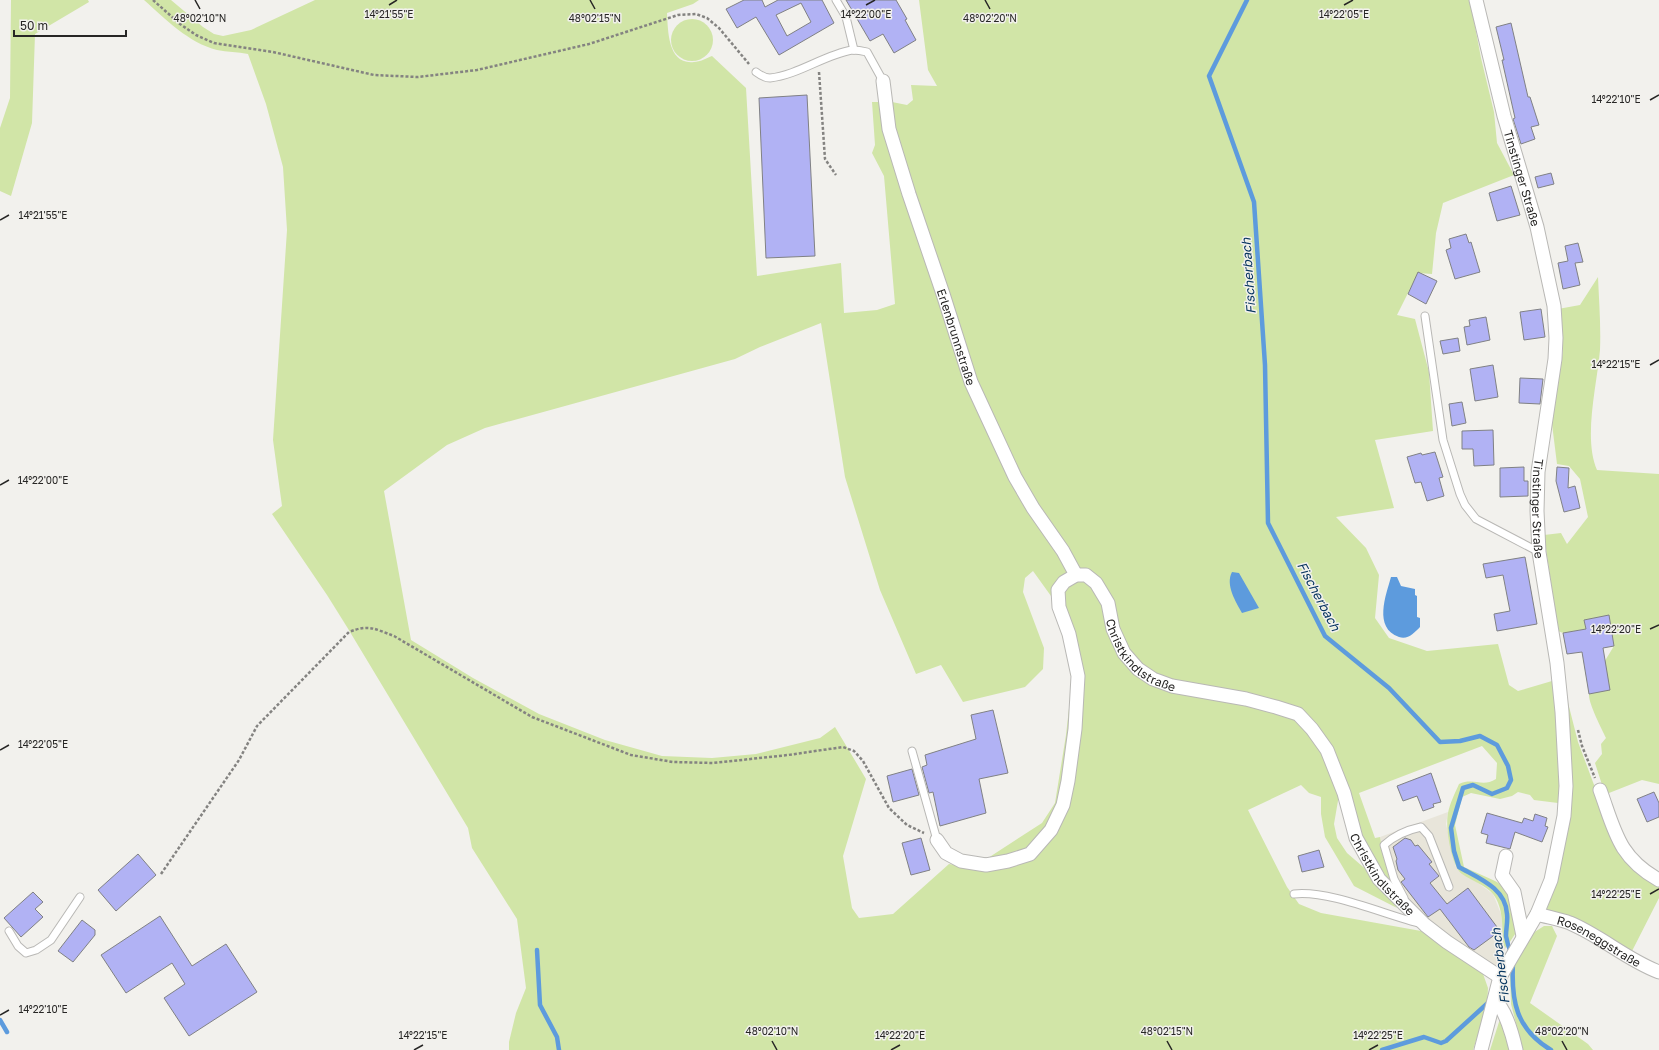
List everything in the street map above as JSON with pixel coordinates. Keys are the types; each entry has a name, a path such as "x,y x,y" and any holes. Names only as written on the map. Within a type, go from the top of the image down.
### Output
{"street":[{"name":"Tinstinger Straße","path":"1476,0 1504,116 1537,227 1554,306 1556,338 1555,359 1538,472 1537,511 1539,552 1557,663 1562,712 1566,786 1564,816 1549,886 1537,914 1503,971"},
{"name":"Erlenbrunnstraße","path":"884,81 889,129 971,382 1015,477 1033,508 1063,551 1076,575"},
{"path":"937,840 946,854 961,861 986,865 1008,861 1030,854 1051,830 1063,805 1068,781 1075,729 1078,676 1070,634 1059,607 1058,590 1064,582 1076,575"},
{"name":"Christkindlstraße","path":"1076,575 1086,575 1096,583 1108,603 1113,629 1124,653 1138,669 1153,679 1172,686 1246,699 1276,706 1298,714 1327,750 1344,793 1356,838 1379,879 1425,925 1447,942 1503,971"},
{"path":"1600,790 1615,834 1621,846 1639,867 1659,880"},
{"path":"1506,856 1502,875 1514,892 1522,939"},
{"name":"Roseneggstraße","path":"1537,914 1575,926 1609,945 1635,962 1659,972"},
{"path":"1481,1050 1503,971"},
{"path":"1495,1001 1498,1003 1505,1016 1516,1050"}],"lane":[{"path":"836,0 846,17 854,50"},
{"path":"756,72 764,77 770,78 854,50 868,52 884,81"},
{"path":"1425,316 1443,440 1460,494 1465,505 1476,519 1539,552"},
{"path":"912,751 937,840"},
{"path":"1410,911 1394,879 1384,844 1392,838 1409,829 1421,827 1429,836 1449,887"},
{"path":"1294,894 1306,892 1425,925"},
{"path":"10,931 18,946 26,953 36,950 51,940 80,897"}],"path":[{"path":"153,0 180,24 196,35 214,43 273,52 374,75 398,77 418,77 477,70 589,44 678,15 696,14 707,18 719,28 756,72"},
{"path":"819,61 825,159 836,175"},
{"path":"161,874 239,760 257,726 349,632 361,627 373,628 394,636 532,717 631,755 673,762 713,763 843,747 854,751 863,761 889,808 907,825 937,840"}],"shaded area":[{"path":"1448,812 1446,824 1456,867 1493,894 1501,914 1503,945 1506,948 1495,967 1479,959 1413,909 1383,853 1380,837"}],"green space":[{"path":"11,0 88,0 89,2 35,34 32,123 11,196 0,191 0,128 10,98"},
{"path":"144,0 171,0 203,27 214,34 223,36 251,30 315,0 699,0 693,4 667,13 669,38 674,53 685,62 701,61 712,56 746,88 757,276 841,263 844,313 877,310 895,304 884,176 872,153 875,145 872,102 892,102 907,105 913,100 911,85 937,86 928,70 919,0 1470,0 1481,58 1494,112 1497,143 1514,175 1443,203 1436,233 1432,274 1418,273 1397,315 1415,319 1429,372 1433,431 1375,440 1394,508 1336,517 1366,548 1379,575 1375,618 1389,638 1427,651 1498,644 1509,685 1518,691 1552,681 1557,712 1561,772 1558,803 1534,800 1530,795 1518,792 1512,796 1500,799 1471,793 1462,797 1455,825 1464,867 1495,881 1505,890 1511,903 1517,931 1506,948 1503,945 1502,919 1497,900 1490,891 1462,874 1458,869 1452,854 1448,836 1448,813 1459,784 1464,782 1486,783 1496,779 1497,763 1482,746 1359,793 1375,838 1380,837 1383,853 1395,889 1375,860 1339,795 1334,824 1337,838 1347,853 1369,872 1397,908 1354,886 1325,837 1321,814 1321,797 1309,793 1301,785 1248,810 1287,887 1299,904 1321,913 1421,931 1482,971 1488,988 1487,1007 1473,1050 509,1050 509,1042 516,1013 526,988 517,919 472,848 468,828 347,627 272,514 282,506 273,440 287,230 283,167 266,104 248,54 217,50 197,42 178,30","holes":["821,323 845,477 880,590 916,674 941,665 963,702 1025,687 1043,669 1044,648 1023,592 1025,578 1033,571 1051,596 1054,612 1065,642 1072,682 1066,735 1055,803 1042,823 988,858 979,869 949,864 893,914 859,918 852,908 843,856 866,779 835,727 820,738 756,754 712,758 662,756 605,740 539,714 473,678 411,640 384,491 447,445 485,428 735,359 760,347"]},
{"path":"692,19 707,25 713,40 707,55 692,61 677,55 671,40 677,25"},
{"path":"1598,277 1600,350 1591,427 1591,443 1597,470 1659,474 1659,784 1642,780 1609,793 1604,791 1595,763 1602,754 1601,744 1606,738 1593,710 1589,694 1596,677 1614,646 1609,616 1584,620 1586,629 1563,633 1558,631 1544,535 1561,533 1567,544 1588,517 1580,479 1569,466 1557,464 1552,424 1563,351 1558,309 1580,305"},
{"path":"1564,687 1578,742 1615,841 1659,886 1659,898 1630,955 1547,912 1546,908 1571,815 1571,784"},
{"path":"1544,926 1552,926 1557,936 1530,1003 1588,1044 1593,1050 1523,1050 1511,1004 1510,976 1512,968 1533,933"},
{"path":"1500,1019 1510,1050 1490,1050"}],"water":[{"path":"1232,572 1239,573 1259,608 1242,613 1232,593 1230,577"},
{"path":"1391,577 1397,577 1401,586 1415,589 1415,595 1417,596 1417,617 1420,618 1420,627 1405,638 1391,633 1386,626 1384,619 1384,602"}],"building":[{"path":"744,0 762,0 765,7 778,0 822,0 834,23 779,55 756,17 737,28 726,9","holes":["801,3 811,22 787,36 776,15"]},
{"path":"846,0 896,0 907,19 905,20 916,40 894,53 883,34 870,41"},
{"path":"1511,23 1528,97 1530,97 1539,125 1531,127 1535,139 1521,144 1513,119 1515,118 1496,27"},
{"path":"807,95 815,256 766,258 759,98"},
{"path":"1551,173 1554,184 1538,188 1535,177"},
{"path":"1511,186 1520,215 1497,221 1489,193"},
{"path":"1466,234 1469,243 1471,242 1480,272 1455,279 1446,250 1451,248 1449,239"},
{"path":"1578,243 1583,262 1575,263 1580,285 1563,289 1558,263 1568,261 1565,246"},
{"path":"1418,272 1437,281 1426,304 1408,294"},
{"path":"1541,309 1545,337 1524,340 1520,312"},
{"path":"1486,317 1490,340 1467,345 1464,327 1470,326 1469,320"},
{"path":"1458,338 1460,351 1443,354 1440,341"},
{"path":"1493,365 1498,397 1475,401 1470,369"},
{"path":"1520,378 1543,379 1540,404 1519,403"},
{"path":"1462,402 1466,423 1452,426 1449,404"},
{"path":"1493,430 1494,465 1474,466 1473,449 1462,449 1462,431"},
{"path":"1435,452 1443,477 1439,478 1444,496 1427,501 1421,482 1415,483 1407,457 1421,453 1422,455"},
{"path":"1524,467 1524,481 1528,481 1528,496 1500,497 1500,468"},
{"path":"1557,467 1569,468 1568,488 1575,486 1580,508 1564,512 1556,481"},
{"path":"1525,557 1537,624 1497,631 1494,614 1510,611 1503,575 1486,578 1483,564"},
{"path":"1609,615 1614,646 1603,648 1610,690 1589,694 1582,652 1567,654 1563,633 1586,629 1584,620"},
{"path":"993,710 1008,773 979,779 986,813 940,826 933,792 929,793 922,767 927,765 925,755 976,739 971,715"},
{"path":"912,769 919,795 893,802 887,776"},
{"path":"1431,773 1441,802 1433,804 1434,807 1423,811 1417,796 1403,801 1397,786"},
{"path":"1654,792 1659,803 1659,817 1647,822 1637,799"},
{"path":"1487,813 1522,823 1524,818 1533,821 1535,814 1547,818 1545,826 1548,827 1542,842 1515,832 1510,849 1486,843 1488,835 1481,833"},
{"path":"921,838 930,870 911,875 902,843"},
{"path":"1405,838 1411,840 1415,846 1418,845 1432,862 1429,864 1439,876 1430,883 1447,904 1468,888 1500,931 1474,950 1469,947 1440,909 1428,917 1401,882 1405,879 1398,870 1397,859 1393,847"},
{"path":"1319,850 1324,867 1302,872 1298,856"},
{"path":"138,854 156,875 116,911 98,890"},
{"path":"33,892 43,902 35,909 43,917 21,937 4,918"},
{"path":"160,916 192,966 226,944 257,992 189,1036 164,998 185,984 172,963 126,993 101,955"},
{"path":"82,920 95,930 95,935 73,962 58,951"}],"waterway":[{"name":"Fischerbach","path":"1247,0 1209,76 1254,202 1265,365 1268,523 1325,636 1389,688 1440,742 1460,741 1480,736 1497,745 1508,766 1511,780 1507,788 1492,794 1473,785 1463,788 1451,828 1454,851 1459,867 1490,885 1502,897 1507,914 1506,936 1511,953"},
{"path":"537,950 540,1005 557,1037 559,1050"},
{"name":"Fischerbach","path":"1513,963 1513,990 1518,1013 1530,1033 1539,1042 1551,1050"},
{"path":"1382,1050 1424,1037 1441,1043 1446,1041 1490,1001"},
{"path":"0,1020 7,1032"}]}
